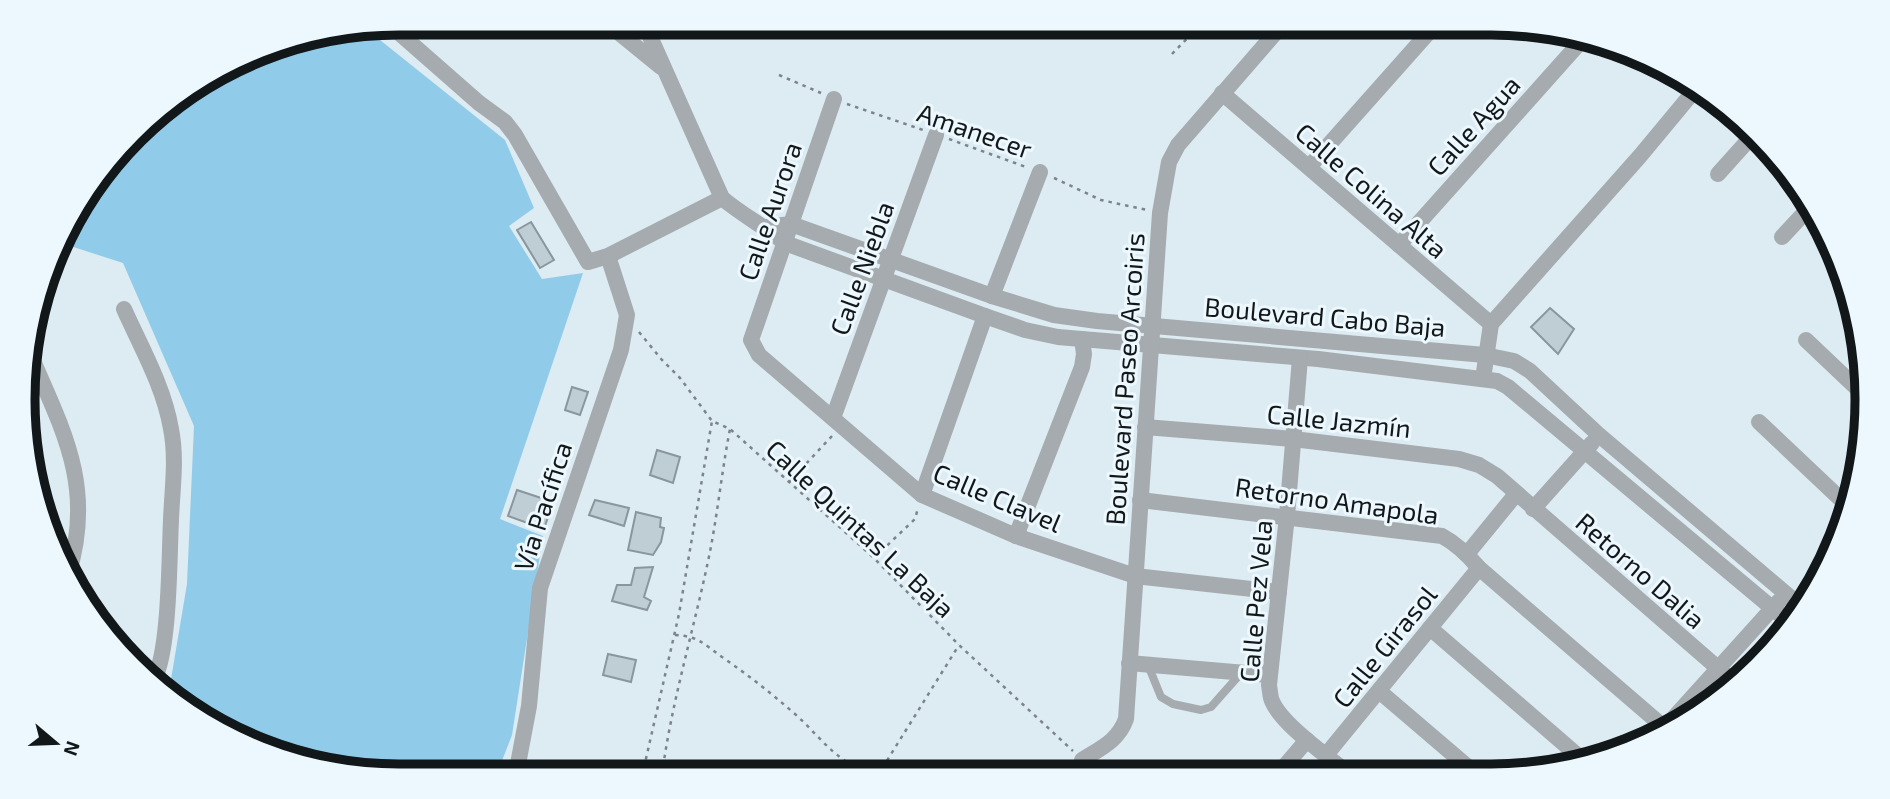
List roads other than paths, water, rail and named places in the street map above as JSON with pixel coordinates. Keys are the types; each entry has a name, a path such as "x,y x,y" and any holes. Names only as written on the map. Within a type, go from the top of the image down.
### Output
{"street":[{"path":"402,35 479,103 505,122 516,135 587,262 608,256 722,198"},
{"path":"622,35 663,69"},
{"name":"Boulevard Cabo Baja","path":"649,35 722,198 785,243 985,316 1043,334 1318,359 1497,381 1585,449 1783,617"},
{"name":"Boulevard Paseo Arcoiris","path":"1082,760 1114,741 1126,719 1160,213 1169,162 1178,145 1273,35"},
{"path":"1308,167 1426,35"},
{"name":"Calle Agua","path":"1399,245 1577,45"},
{"name":"Calle Colina Alta","path":"1222,93 1491,324"},
{"path":"1483,379 1491,324 1692,95"},
{"name":"Calle Aurora","path":"751,340 834,99"},
{"name":"Calle Niebla","path":"832,418 936,135"},
{"path":"1718,174 1747,141"},
{"path":"992,296 1040,172"},
{"path":"1782,237 1804,213"},
{"name":"Boulevard Cabo Baja","path":"766,227 791,225 992,296 1055,315 1485,355 1514,361 1530,371 1599,435 1795,601"},
{"name":"Vía Pacífica","path":"518,764 529,706 540,588 621,350 627,315 608,256"},
{"path":"124,309 162,396 174,461 166,608 163,641 156,671"},
{"path":"922,495 985,316"},
{"path":"1016,536 1083,367 1082,339"},
{"path":"1318,359 1321,339"},
{"name":"Calle Clavel","path":"751,340 759,355 922,495 1016,536 1135,576 1279,592"},
{"path":"1805,340 1854,386"},
{"name":"Calle Pez Vela","path":"1300,358 1287,516 1269,675 1272,701 1280,713 1337,764"},
{"path":"37,370 66,440 77,478 79,525 72,558"},
{"path":"1759,422 1841,499"},
{"name":"Calle Jazmín","path":"1145,427 1293,439 1459,458 1479,465 1497,476 1516,494"},
{"path":"1533,509 1599,435"},
{"path":"1467,554 1516,494"},
{"name":"Retorno Dalia","path":"1516,494 1728,677"},
{"name":"Retorno Amapola","path":"1140,500 1442,536 1467,554 1479,568 1656,724"},
{"name":"Calle Girasol","path":"1326,755 1479,568"},
{"path":"1680,711 1786,594"},
{"path":"1430,628 1576,754"},
{"path":"1129,663 1269,675"},
{"path":"1379,691 1464,764"},
{"path":"1287,764 1307,740"}],"lane":[{"path":"1147,664 1161,697 1173,704 1201,710 1211,707 1242,672"}]}
